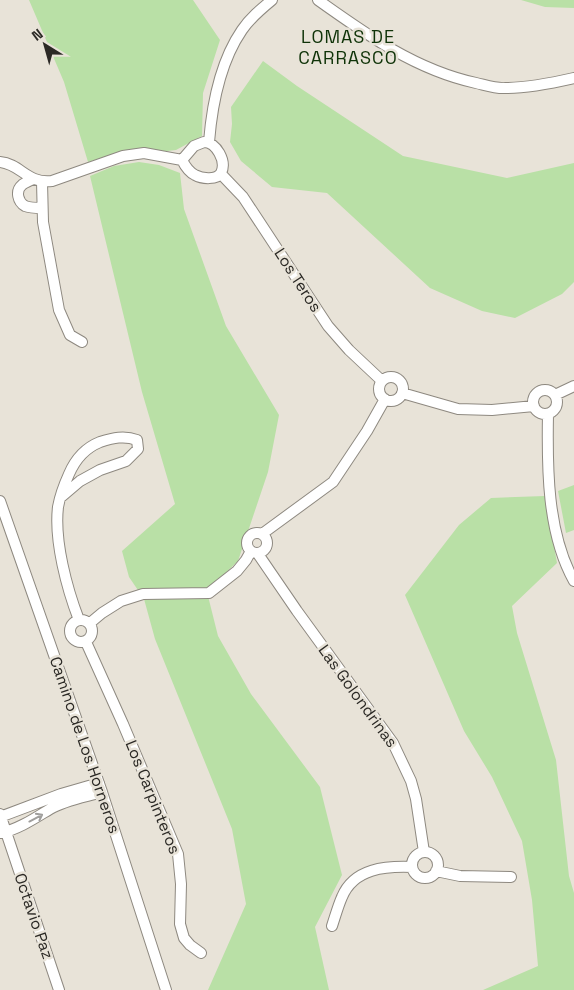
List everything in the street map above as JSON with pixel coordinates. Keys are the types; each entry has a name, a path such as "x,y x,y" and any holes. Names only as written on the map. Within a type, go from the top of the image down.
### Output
{"street":[{"path":"209,142 211,118 229,53 241,31 252,17 272,0"},
{"path":"318,0 376,41 423,67 461,80 504,88 542,85 574,78"},
{"path":"209,142 217,150 222,163 220,174 212,178 196,176 185,166 182,160 194,146 209,142"},
{"path":"42,208 23,205 18,198 21,186 38,181 52,181 123,156 144,153 182,160"},
{"path":"0,162 12,166 38,181"},
{"name":"Los Teros","path":"220,174 243,197 328,326 349,350 382,380"},
{"path":"38,181 59,310 70,335 82,342"},
{"path":"392,377 399,380 403,386 402,393 393,401 385,399 379,390 382,380 392,377"},
{"path":"555,395 574,386"},
{"path":"549,391 555,395 557,406 552,412 548,414 538,412 534,406 534,398 538,392 549,391"},
{"path":"402,393 458,409 492,410 534,406"},
{"path":"254,553 247,546 248,540 252,535 262,534 333,482 367,431 385,399"},
{"path":"548,414 549,464 555,528 561,552 574,581"},
{"path":"60,498 80,481 100,470 126,461 138,449 137,440 128,436 112,438 92,445 72,467 60,498 58,538 70,599 79,620 90,624"},
{"name":"Camino de Los Horneros","path":"0,501 100,788 166,990"},
{"path":"90,624 102,613 121,601 143,594 209,593 237,571 254,553 264,551 267,545 266,538 262,534"},
{"name":"Las Golondrinas","path":"254,553 393,743 405,764 416,799 424,852"},
{"path":"79,620 73,624 70,631 72,638 78,642 86,642 93,634 90,624"},
{"name":"Los Carpinteros","path":"86,642 178,854 181,884 180,924 184,938 190,945 202,953"},
{"path":"0,816 61,794 100,788"},
{"path":"3,832 39,818 50,808 100,788"},
{"name":"Octavio Paz","path":"0,816 3,832 59,990"},
{"path":"424,852 432,854 438,864 436,871 429,877 417,874 412,867 413,859 416,855 424,852"},
{"path":"332,926 342,895 365,872 387,866 412,867"},
{"path":"436,871 460,876 511,877"}],"green space":[{"path":"29,0 193,0 220,40 203,93 202,136 176,150 159,152 138,148 88,162 64,82"},
{"path":"521,0 574,0 574,8 545,7"},
{"path":"263,61 297,86 403,156 507,178 574,163 574,282 562,294 515,318 482,311 430,288 327,193 272,187 241,161 230,142 231,107"},
{"path":"139,162 159,165 180,173 184,209 226,326 279,415 268,472 238,561 216,582 206,588 218,636 251,694 320,787 342,875 315,927 329,990 208,990 246,904 232,829 155,639 144,599 129,577 122,551 175,504 142,392 90,176 114,166"},
{"path":"574,485 574,530 566,533 558,491"},
{"path":"545,496 557,563 512,606 517,633 556,760 569,876 574,893 574,990 483,990 538,966 532,900 522,841 492,777 464,731 405,595 459,525 491,498"}],"district":[{"name":"LOMAS DE CARRASCO","path":"348,46"}]}
